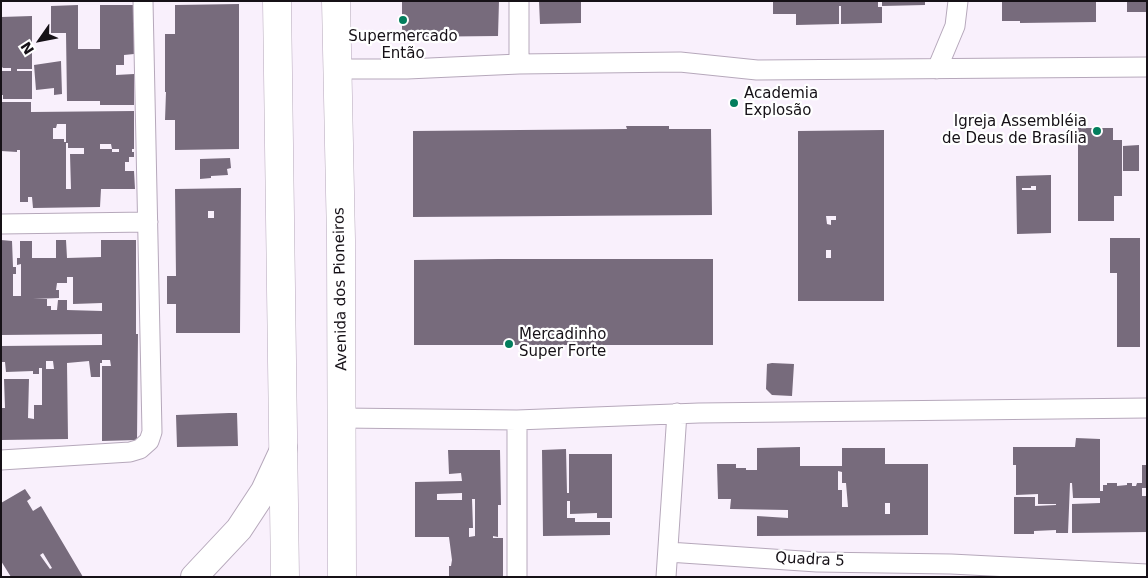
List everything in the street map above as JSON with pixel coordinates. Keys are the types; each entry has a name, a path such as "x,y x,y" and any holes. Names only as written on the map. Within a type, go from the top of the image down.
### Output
{"main road":[{"path":"278,1 285,577"},
{"name":"Avenida dos Pioneiros","path":"336,1 341,240 342,577"}],"street":[{"path":"1,460 130,452 140,449 149,441 152,432 143,1"},
{"path":"519,1 519,64"},
{"path":"937,69 955,26 958,1"},
{"path":"336,69 680,62 757,70 1147,68"},
{"path":"1,224 148,222"},
{"path":"342,418 517,420 677,414 1147,408"},
{"path":"666,577 677,414"},
{"path":"517,420 517,577"},
{"path":"194,577 239,529 264,491 284,448"},
{"name":"Quadra 5","path":"668,552 817,569 1147,574"}],"building":[{"path":"402,1 499,1 498,36 402,37"},
{"path":"539,1 581,1 581,23 540,24"},
{"path":"773,1 878,1 878,7 882,7 882,23 841,24 841,6 839,6 839,24 796,25 796,14 773,14"},
{"path":"882,1 925,1 925,5 882,6"},
{"path":"1002,1 1096,1 1096,22 1020,23 1020,21 1002,21"},
{"path":"1127,1 1147,1 1147,12 1127,12"},
{"path":"239,4 239,149 175,150 175,120 165,120 165,34 175,34 175,5"},
{"path":"78,5 78,49 100,49 100,5 134,5 134,54 124,55 124,65 116,65 116,75 134,74 134,105 100,105 100,101 67,101 66,33 51,33 51,6"},
{"path":"32,16 32,69 17,69 17,71 32,71 32,99 3,99 3,95 1,95 1,71 11,71 11,68 3,68 1,66 1,17"},
{"path":"61,61 62,94 54,95 54,88 36,90 34,65"},
{"path":"1,102 31,102 31,112 134,111 134,149 132,149 132,152 134,152 134,157 129,157 129,162 125,162 125,171 134,171 135,189 101,189 100,207 33,208 32,197 28,197 28,202 20,202 20,150 17,150 17,152 1,151","holes":["57,124 66,124 66,142 64,142 64,139 53,139 53,128 56,128","66,143 68,143 68,148 84,148 84,154 70,154 71,189 66,189","100,144 111,144 112,149 100,149","112,149 119,149 119,152 112,152"]},
{"path":"626,126 669,126 669,129 711,129 712,215 413,217 413,131 627,129"},
{"path":"1078,128 1113,128 1113,140 1122,140 1122,196 1114,196 1114,221 1078,221"},
{"path":"884,130 884,301 798,301 798,131","holes":["826,216 836,216 836,220 831,220 831,225 827,224","826,250 831,250 831,258 826,258"]},
{"path":"1139,145 1139,171 1123,171 1123,146"},
{"path":"230,158 231,168 227,169 228,175 200,179 200,159"},
{"path":"1051,175 1051,233 1017,234 1016,176","holes":["1036,186 1036,190 1022,190 1022,188"]},
{"path":"241,188 240,333 176,333 176,304 167,304 167,276 176,276 175,189","holes":["208,211 214,211 214,218 208,218"]},
{"path":"1110,238 1140,238 1140,347 1117,347 1117,273 1110,273"},
{"path":"1,240 12,241 13,267 16,267 16,274 13,274 13,296 21,296 21,264 17,265 17,258 20,258 20,241 32,241 32,258 56,258 56,240 66,240 67,258 101,257 101,240 136,240 136,334 138,334 137,440 102,441 102,366 111,366 110,360 102,360 102,363 100,363 100,377 91,377 89,361 67,363 68,439 1,440 1,408 5,408 4,379 29,379 28,418 34,419 34,405 42,405 42,368 39,368 39,374 33,374 33,371 6,372 5,362 1,362 1,346 102,345 102,334 1,335","holes":["67,277 73,277 73,304 102,303 102,311 67,310 67,300 58,300 57,310 51,310 51,306 47,306 47,299 33,299 59,298 59,290 56,290 57,283 67,283","46,361 53,361 54,369 46,369"]},
{"path":"713,259 713,345 414,345 414,260"},
{"path":"767,364 794,364 792,396 772,395 766,389"},
{"path":"237,413 238,446 177,447 176,415"},
{"path":"1076,438 1100,439 1100,491 1103,491 1103,485 1107,485 1107,483 1117,483 1117,486 1132,483 1132,486 1136,486 1137,483 1142,483 1142,465 1147,465 1147,488 1142,488 1142,496 1147,496 1147,532 1072,533 1072,504 1100,503 1100,498 1073,498 1072,483 1070,483 1068,533 1056,533 1056,530 1034,531 1034,534 1014,534 1014,497 1035,497 1035,506 1056,504 1038,504 1038,494 1016,495 1016,465 1013,465 1013,447 1075,447"},
{"path":"800,447 800,466 842,466 842,448 885,448 885,464 928,464 928,535 757,536 757,516 788,518 788,510 730,509 731,499 718,499 717,464 736,464 736,468 757,470 757,448","holes":["838,471 842,472 842,483 846,483 848,507 842,507 842,490 838,490","885,503 890,503 890,514 885,514"]},
{"path":"566,449 567,493 569,493 569,454 612,454 612,518 597,518 597,513 570,514 570,501 567,501 567,518 575,518 575,522 610,522 610,535 543,536 542,450"},
{"path":"448,450 500,450 501,505 498,505 498,537 493,536 493,538 503,538 503,577 449,577 449,566 451,566 452,560 449,537 415,537 415,482 462,481 461,473 449,474","holes":["462,493 462,500 437,500 437,494","472,499 475,499 475,536 469,537 469,528 473,528"]},
{"path":"25,489 31,498 27,501 33,511 41,506 83,577 11,577 1,561 1,503","holes":["43,553 52,568 50,569 40,555"]}],"place":[{"name":"Supermercado Então","path":"403,20"},
{"name":"Academia Explosão","path":"734,103"},
{"name":"Igreja Assembléia de Deus de Brasília","path":"1097,131"},
{"name":"Mercadinho Super Forte","path":"509,344"}]}
